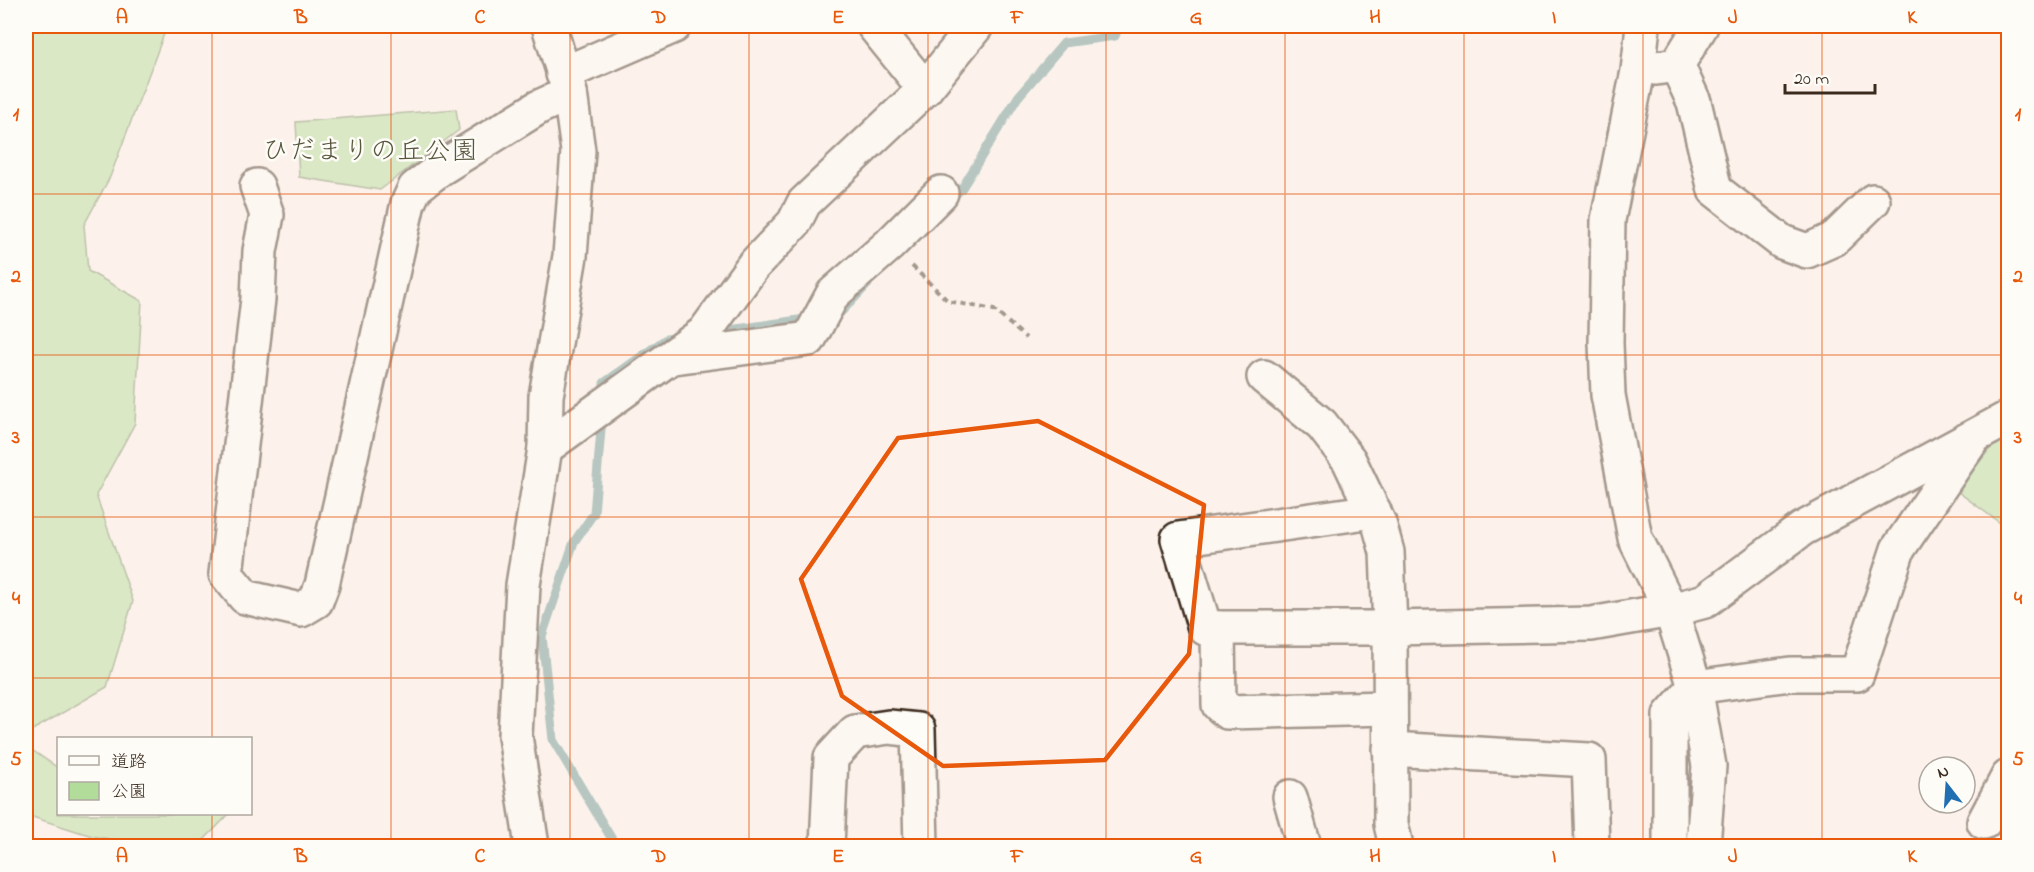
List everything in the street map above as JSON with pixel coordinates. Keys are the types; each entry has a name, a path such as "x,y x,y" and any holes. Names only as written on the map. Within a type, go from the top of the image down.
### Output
{"street":[{"path":"532,846 515,736 523,585 545,448 546,396 570,256 578,151 566,83 549,26"},
{"path":"257,186 267,215 260,251 258,299 226,574 245,597 301,610 316,601 322,585 408,203 415,188 465,153 539,107 566,83 674,26"},
{"path":"874,26 925,89"},
{"path":"545,448 704,333 753,266 794,223 804,203 925,89 976,26"},
{"path":"1643,26 1638,71 1608,220 1606,343 1608,395 1635,538 1671,610 1695,687 1710,766 1703,846"},
{"path":"1638,71 1677,65 1701,26"},
{"path":"1677,65 1694,102 1715,190 1782,242 1807,251 1834,239 1873,201"},
{"path":"671,357 809,339 833,294 889,245 941,193"},
{"path":"1264,377 1322,425 1349,460 1374,511 1387,552 1390,628 1391,824 1396,846"},
{"path":"1374,511 1178,539 1204,628 1390,628 1591,624 1705,602 1802,529 2008,418"},
{"path":"1670,846 1670,715 1695,687 1790,674 1857,674 1898,549 1974,436"},
{"path":"1218,628 1219,705 1227,712 1390,708"},
{"path":"827,846 831,758 855,732 890,727 918,730 921,846"},
{"path":"1390,749 1589,760 1592,846"},
{"path":"1984,822 2008,777"},
{"path":"1290,797 1304,846"}],"path":[{"path":"889,245 948,301 994,310 1026,338"}],"highlighted area":[{"path":"1038,421 1204,505 1189,654 1105,760 943,766 842,696 801,579 898,438"}],"green space":[{"path":"26,26 167,26 110,177 84,225 88,271 142,301 135,423 96,495 133,601 107,687 26,734"},
{"name":"ひだまりの丘公園","path":"456,109 459,130 380,190 299,177 296,122"},
{"path":"2008,435 2008,529 1957,491 1995,442"},
{"path":"26,746 57,767 57,815 228,815 198,846 153,846 92,836 26,815"}],"waterway":[{"path":"949,201 962,188 1018,97 1064,43 1115,36 1119,26"},
{"path":"835,314 840,313 868,284"},
{"path":"716,332 812,318"},
{"path":"603,395 604,383 666,339 678,338"},
{"path":"602,418 594,513 574,542 542,636 553,740 616,846"}]}
